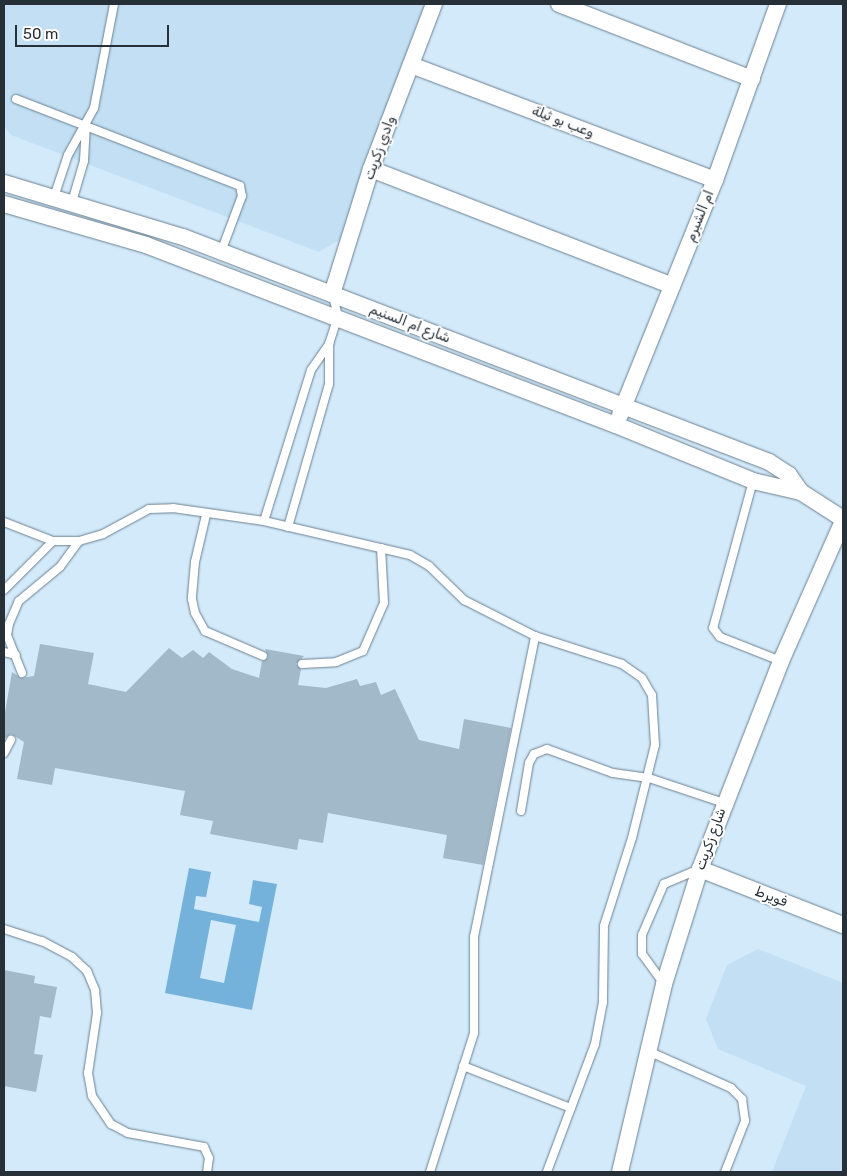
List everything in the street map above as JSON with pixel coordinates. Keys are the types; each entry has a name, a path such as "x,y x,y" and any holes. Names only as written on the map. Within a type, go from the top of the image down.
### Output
{"street":[{"name":"وادي زكريت","path":"332,294 371,169 434,4"},
{"path":"559,4 752,79"},
{"name":"ام الشبرم","path":"616,425 715,180 778,4"},
{"name":"وعب بو ثيلة","path":"411,65 715,180"},
{"path":"371,169 672,286"},
{"name":"شارع ام السنيم","path":"4,183 72,202 221,252 770,462 789,476 802,492 843,520"},
{"name":"شارع ام السنيم","path":"4,204 146,245 616,425 753,482 802,492"},
{"name":"شارع زكريت","path":"620,1172 664,984 700,869 724,803 781,661 843,520"},
{"name":"فويرط","path":"700,869 843,925"}],"lane":[{"path":"54,197 68,155 86,126 98,93 114,4"},
{"path":"16,99 240,186 242,196 221,252"},
{"path":"72,202 84,160 86,126"},
{"path":"264,521 311,370 329,344 338,317 332,294"},
{"path":"288,527 329,384 329,344"},
{"path":"753,482 712,628 720,637 781,661"},
{"path":"4,522 53,541 78,541 103,534 149,509 173,508 206,515 264,521 410,555 429,566 464,600 535,636 622,664 642,678 652,695 656,720 648,778 604,926 602,1002 595,1044 547,1172"},
{"path":"206,515 195,562 192,599 195,613 205,631 263,656"},
{"path":"4,590 53,541"},
{"path":"22,674 7,635 19,601 60,567 78,541"},
{"path":"302,664 336,662 363,651 384,603 381,548"},
{"path":"430,1172 474,1033 474,937 535,636"},
{"path":"4,652 16,655"},
{"path":"4,753 10,740"},
{"path":"521,811 529,763 534,754 547,749 613,773 648,778 724,803"},
{"path":"664,984 642,954 642,935 664,884 700,869"},
{"path":"4,929 42,941 72,957 87,971 95,990 97,1013 88,1073 90,1088 111,1124 128,1133 204,1146 209,1158 207,1172"},
{"path":"648,1051 731,1088 742,1099 745,1121 725,1172"},
{"path":"462,1066 571,1108"}],"shaded area":[{"path":"4,4 432,4 344,237 319,252 11,135 4,126"},
{"path":"758,949 843,983 843,1172 772,1172 806,1086 718,1049 706,1019 727,965"}],"water":[{"path":"189,868 211,872 206,897 196,896 194,909 259,922 262,907 249,904 253,880 277,884 252,1010 165,993","holes":["211,920 236,925 224,983 200,978"]}],"building":[{"path":"40,644 94,653 88,684 126,692 169,648 182,658 193,650 203,658 209,652 232,669 259,678 262,661 268,658 265,649 304,656 296,664 301,669 298,685 326,688 357,679 360,686 376,682 381,695 395,689 419,740 459,749 464,719 511,728 483,865 443,858 447,835 328,813 323,843 299,839 297,850 210,834 213,821 180,815 185,791 55,768 52,785 17,779 24,742 11,734 4,739 4,718 12,672 21,678 34,676"},
{"path":"4,970 35,976 34,983 57,987 51,1018 40,1016 34,1054 43,1055 36,1092 4,1086"}]}
